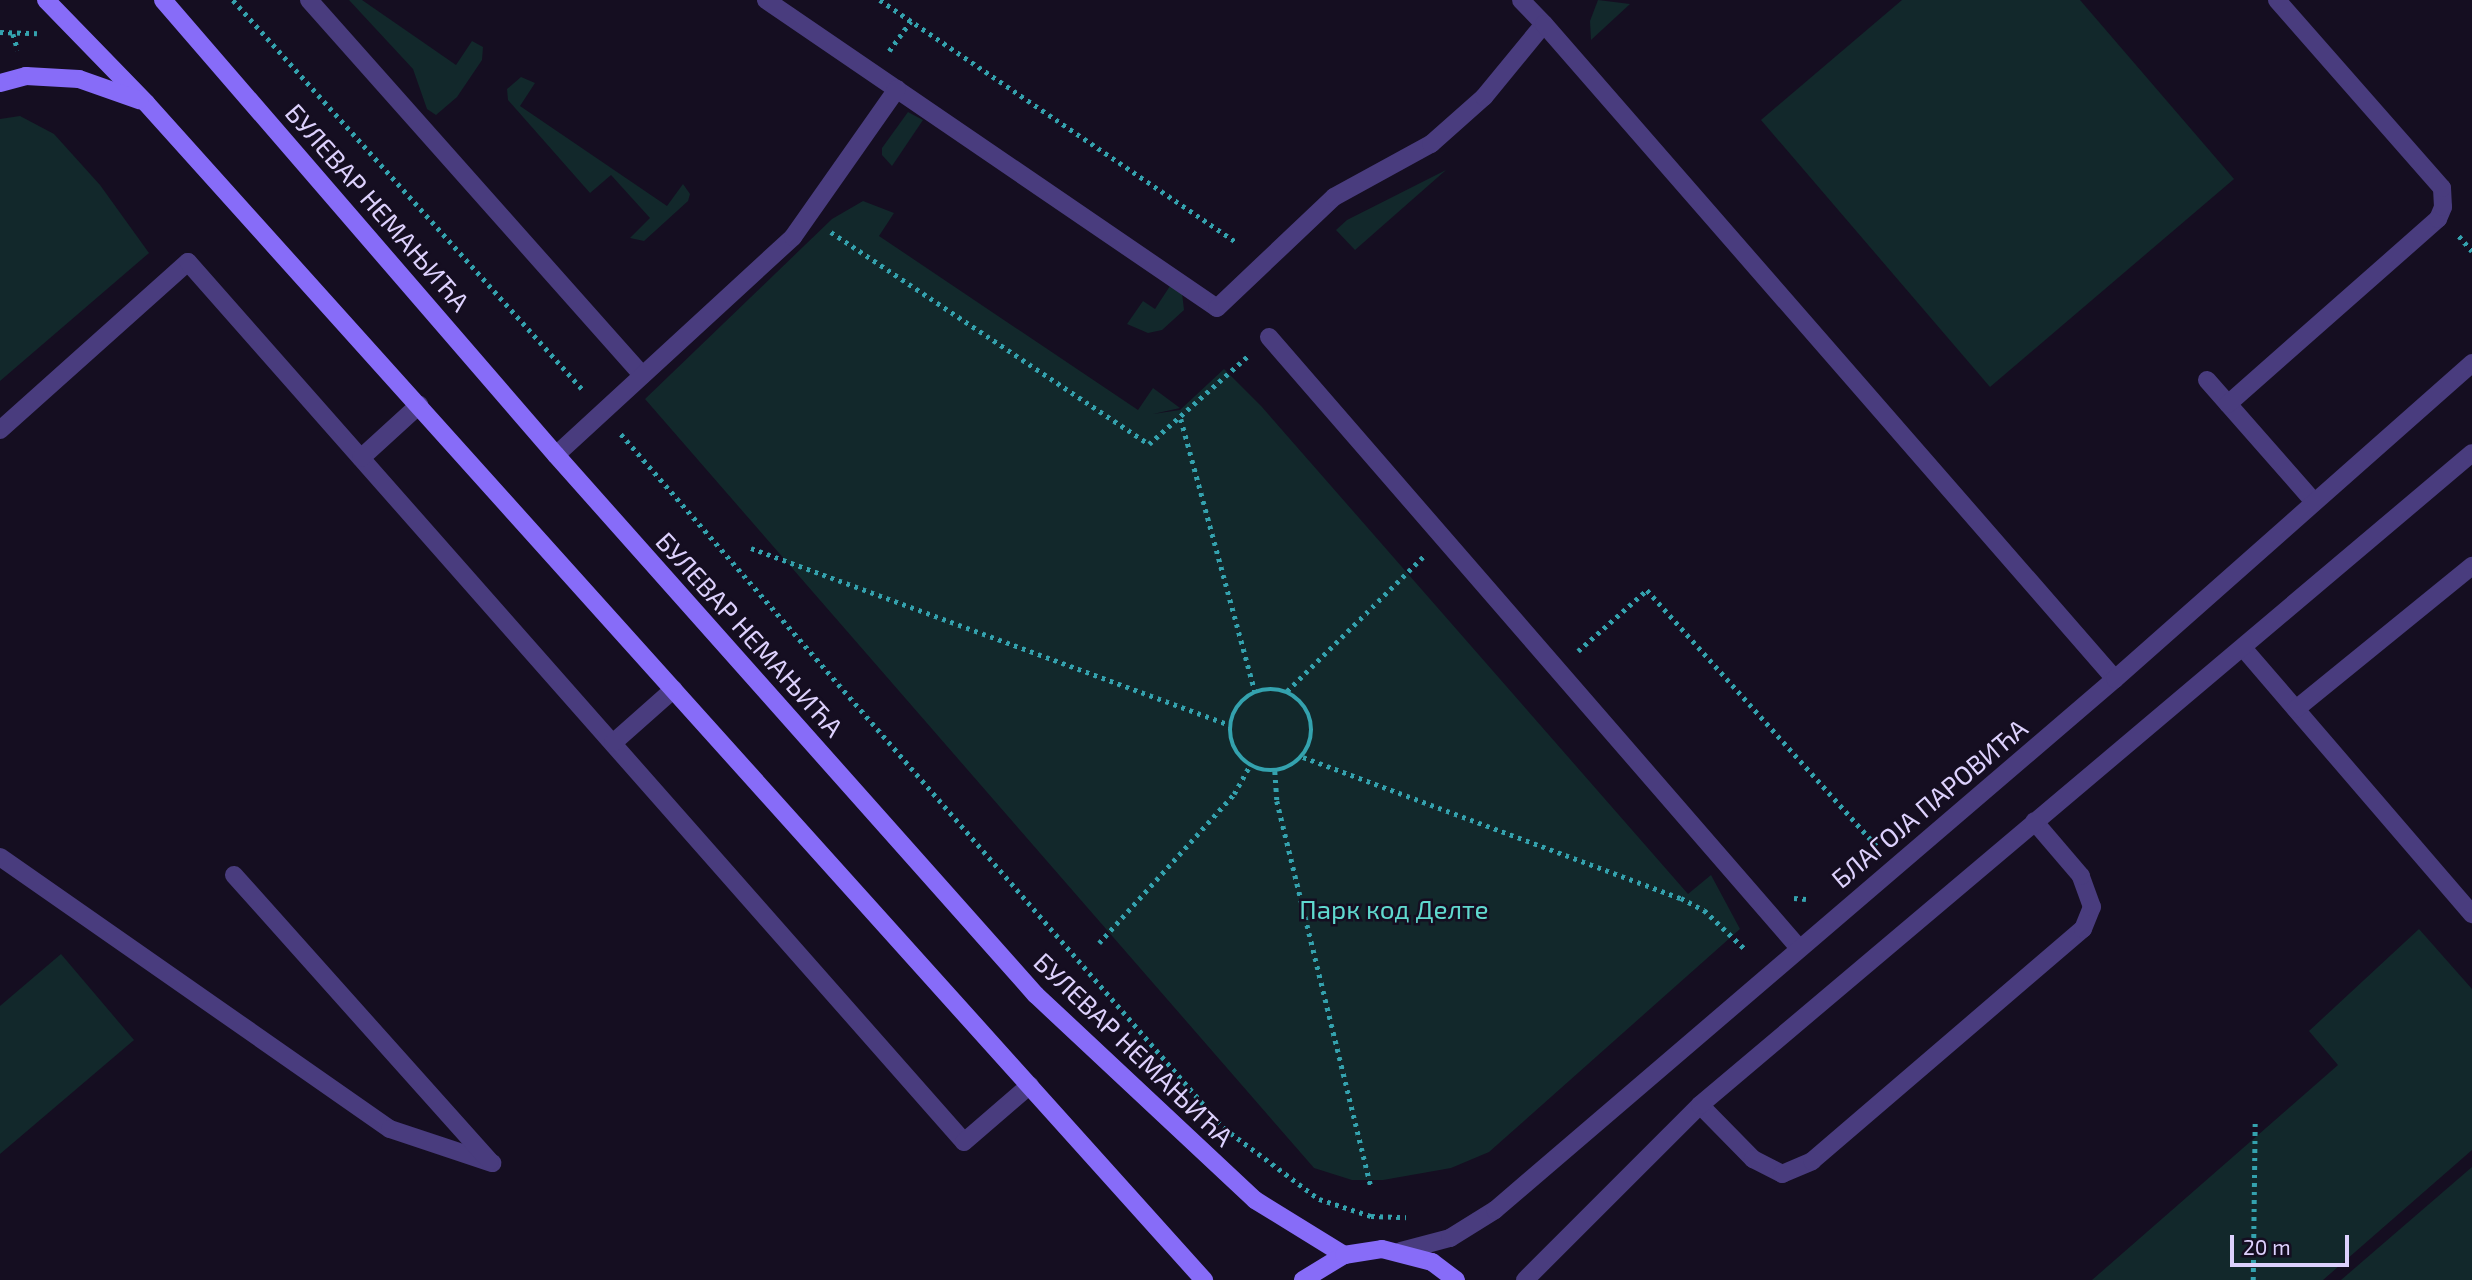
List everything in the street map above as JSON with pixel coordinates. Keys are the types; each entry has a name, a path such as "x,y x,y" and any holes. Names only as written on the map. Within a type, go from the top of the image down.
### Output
{"street":[{"path":"46,0 146,103 1204,1280"},
{"name":"БУЛЕВАР НЕМАЊИЋА","path":"163,0 556,455 1036,995 1255,1200 1344,1255"},
{"path":"309,0 642,375"},
{"path":"766,0 1217,308 1334,197 1412,156 1461,118 1544,24"},
{"path":"1521,0 2115,679"},
{"path":"2228,404 2438,219 2443,207 2442,188 2277,0"},
{"path":"0,83 26,76 79,79 146,103"},
{"path":"556,455 793,237 897,89"},
{"path":"0,430 187,262 964,1142 1030,1085"},
{"path":"1263,343 1443,536 1799,948"},
{"name":"БЛАГОЈА ПАРОВИЋА","path":"1401,1251 1450,1238 1495,1210 2115,679 2472,363"},
{"path":"2207,380 2314,502"},
{"path":"361,458 419,405"},
{"path":"1525,1280 1700,1105 2034,821 2244,649 2472,453"},
{"path":"2296,709 2472,566"},
{"path":"2244,649 2472,914"},
{"path":"613,743 674,688"},
{"path":"1700,1105 1762,1164 1782,1174 1812,1161 2083,929 2092,907 2081,876 2034,821"},
{"path":"0,857 390,1129 492,1163 234,875"},
{"path":"1303,1280 1344,1255 1401,1251 1432,1262 1456,1280"}],"path":[{"path":"233,0 591,400"},
{"path":"880,0 1237,243"},
{"path":"874,73 911,21"},
{"path":"0,32 45,33"},
{"path":"793,237 828,230 1149,444 1181,419 1263,343"},
{"path":"1181,419 1255,691"},
{"path":"618,430 1224,1128 1319,1199 1371,1216 1410,1217"},
{"path":"1287,691 1443,536"},
{"path":"751,548 1230,725"},
{"path":"1575,654 1647,590 1879,848"},
{"path":"1255,691 1287,691 1298,698 1312,720 1313,733 1303,757 1275,771 1250,765 1238,755 1230,725 1234,711 1255,691"},
{"path":"1303,757 1681,898 1704,910 1747,951"},
{"path":"1099,943 1234,794 1250,765"},
{"path":"1275,771 1277,800 1371,1188"},
{"path":"2253,1280 2255,1122"}],"green space":[{"path":"349,0 362,0 456,65 472,41 483,47 482,60 457,97 436,115 427,109 413,69"},
{"path":"1598,0 1630,4 1591,40 1590,21"},
{"path":"1902,0 2080,0 2234,179 1990,387 1761,120"},
{"path":"521,77 535,83 520,106 667,206 683,184 690,194 688,201 644,241 630,238 650,218 611,175 590,193 508,100 507,89"},
{"path":"908,112 923,120 892,166 882,155 882,148"},
{"path":"20,116 54,134 100,185 149,253 0,381 0,119"},
{"path":"1446,170 1355,250 1336,230 1347,220"},
{"name":"Парк код Делте","path":"863,201 894,213 879,236 1138,410 1153,388 1180,408 1153,414 1180,410 1224,369 1262,407 1688,894 1711,875 1740,929 1489,1152 1451,1168 1383,1180 1352,1180 1314,1168 645,399 832,219"},
{"path":"1170,286 1182,293 1184,310 1162,330 1148,333 1127,324 1143,301 1155,309"},
{"path":"2419,929 2472,989 2472,1150 2323,1280 2092,1280 2338,1065 2309,1031"},
{"path":"61,954 134,1040 0,1154 0,1006"},
{"path":"2472,1167 2472,1280 2341,1280"}]}
